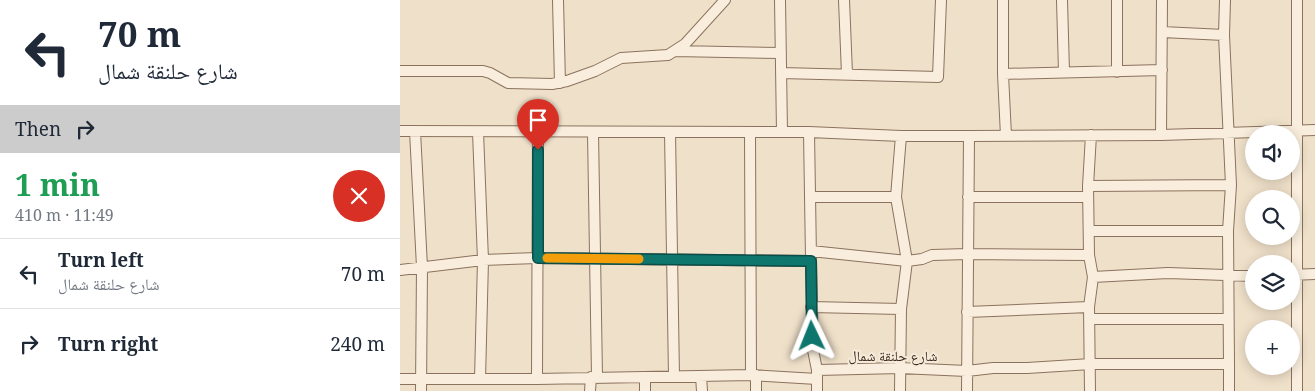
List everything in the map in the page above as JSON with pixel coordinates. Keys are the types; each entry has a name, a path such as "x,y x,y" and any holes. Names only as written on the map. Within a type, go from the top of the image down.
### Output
{"street":[{"path":"558,0 560,83"},
{"path":"400,71 483,71 508,84 560,83 595,71 621,58 668,55 685,44 725,0"},
{"path":"780,0 782,132"},
{"path":"844,0 847,74"},
{"path":"1004,0 1003,74 1006,136"},
{"path":"1062,0 1064,72"},
{"path":"1117,0 1117,72"},
{"path":"1162,0 1162,135"},
{"path":"1225,0 1224,35 1231,185 1228,231 1229,391"},
{"path":"1297,0 1298,125"},
{"path":"781,73 938,77 940,1"},
{"path":"1162,32 1224,35"},
{"path":"675,51 781,53"},
{"path":"1003,74 1162,70"},
{"path":"1300,130 1315,130"},
{"path":"400,131 809,132 901,136 1162,135 1245,132"},
{"path":"415,131 422,267 421,391"},
{"path":"478,132 483,260 480,379"},
{"path":"537,378 538,132"},
{"path":"590,391 594,377 592,132"},
{"path":"670,132 674,376"},
{"path":"750,132 751,261 756,391"},
{"path":"809,132 812,350 817,374 817,391"},
{"path":"1090,391 1089,307 1093,277 1089,255 1088,186 1091,135"},
{"path":"900,391 901,309 907,261 896,197 901,136"},
{"path":"967,391 969,136"},
{"path":"1295,255 1297,180"},
{"path":"1088,186 1231,185"},
{"path":"811,197 896,197"},
{"path":"968,197 1088,197"},
{"path":"1089,231 1228,231"},
{"path":"400,270 483,260 538,258 751,261 811,256 907,261 922,259 932,255 1089,255"},
{"path":"1093,277 1168,273 1245,276"},
{"path":"1300,275 1315,274"},
{"path":"811,307 901,309"},
{"path":"968,312 1089,307"},
{"path":"1295,310 1297,391"},
{"path":"1089,319 1228,319"},
{"name":"شارع حلنقة شمال","path":"400,379 817,374 900,368 967,371 993,368 1091,364 1229,364"},
{"path":"701,376 702,391"},
{"path":"645,377 645,391"}],"slow traffic":[{"path":"547,258 639,259"}],"route":[{"path":"538,150 538,258 811,261 812,336"}]}
